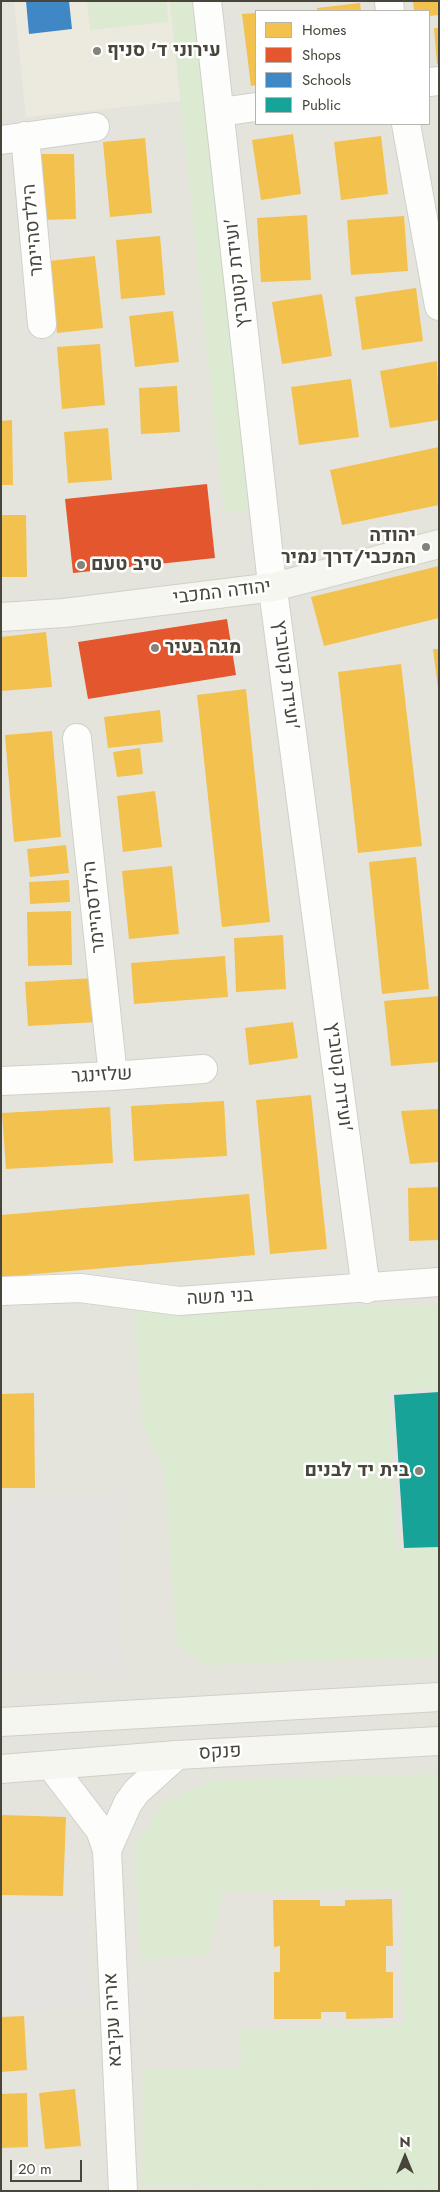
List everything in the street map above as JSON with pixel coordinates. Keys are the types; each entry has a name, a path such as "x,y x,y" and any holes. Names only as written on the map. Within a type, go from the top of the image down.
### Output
{"main road":[{"name":"יהודה המכבי","path":"1,617 64,612 274,588 439,544"},
{"path":"1,1722 439,1698"},
{"name":"פנקס","path":"1,1769 177,1755 439,1741"}],"street":[{"name":"ועידת קטוביץ'","path":"207,1 274,588 366,1289"},
{"path":"220,112 255,107"},
{"path":"406,125 439,306"},
{"path":"13,138 95,127"},
{"name":"הילדסהיימר","path":"13,138 42,324"},
{"name":"הילדסהיימר","path":"77,738 113,1076"},
{"name":"שלזינגר","path":"1,1081 113,1076 203,1069"},
{"name":"בני משה","path":"1,1291 80,1288 179,1301 366,1289 439,1282"},
{"name":"אריה עקיבא","path":"107,1850 128,1803 137,1791 177,1755"},
{"name":"אריה עקיבא","path":"52,1766 100,1830 107,1850 123,2191"}],"shaded area":[{"path":"1,1 439,1 439,2191 1,2191"},
{"name":"עירוני ד' סניף","path":"14,1 170,1 181,101 26,117"},
{"path":"114,1497 122,1665 1,1672 1,1501"},
{"path":"86,1910 90,2007 1,2011 1,1913"}],"green space":[{"path":"87,1 166,1 169,22 90,30"},
{"path":"170,1 196,1 250,511 224,513"},
{"path":"439,1305 439,1389 388,1392 396,1547 439,1546 439,1657 206,1665 177,1645 165,1474 143,1424 134,1309"},
{"path":"439,1774 439,2190 142,2185 143,2070 241,2068 240,2030 403,2026 401,1889 223,1892 208,1955 141,1960 134,1847 163,1802 215,1780"}],"building: Homes":[{"path":"413,1 439,1 439,15 430,16 430,10 414,10"},
{"path":"360,3 361,10 317,10 317,8"},
{"path":"255,13 255,85 251,86 242,14"},
{"path":"434,28 439,28 439,64 437,64"},
{"path":"293,134 301,194 261,200 252,140"},
{"path":"381,136 388,194 341,200 334,142"},
{"path":"145,138 152,213 110,217 103,142"},
{"path":"37,154 74,154 76,219 39,220"},
{"path":"307,215 311,280 261,282 257,218"},
{"path":"404,216 408,271 351,275 347,220"},
{"path":"160,236 165,295 121,299 116,240"},
{"path":"95,256 103,328 57,333 49,261"},
{"path":"416,288 423,341 362,350 355,297"},
{"path":"322,294 332,356 282,364 272,302"},
{"path":"173,311 179,362 135,367 129,316"},
{"path":"100,344 105,405 62,409 57,347"},
{"path":"437,361 439,420 390,428 380,371"},
{"path":"351,379 359,437 299,445 291,387"},
{"path":"177,386 180,432 141,434 139,388"},
{"path":"12,420 13,485 1,485 1,421"},
{"path":"108,428 112,480 68,483 64,432"},
{"path":"439,447 439,505 342,525 330,470"},
{"path":"1,515 26,515 27,577 1,577"},
{"path":"439,566 439,618 324,646 311,597"},
{"path":"46,632 52,687 1,691 1,637"},
{"path":"433,649 439,649 439,688 438,688"},
{"path":"401,664 422,846 358,853 338,672"},
{"path":"246,689 270,922 222,927 197,695"},
{"path":"160,710 163,742 108,748 104,717"},
{"path":"52,731 61,837 14,842 5,735"},
{"path":"140,748 143,774 117,777 113,752"},
{"path":"155,791 162,847 123,852 117,796"},
{"path":"66,845 69,873 30,877 27,849"},
{"path":"416,857 429,989 382,994 369,862"},
{"path":"172,866 179,934 129,939 122,871"},
{"path":"69,880 70,902 30,904 29,882"},
{"path":"71,911 72,965 28,966 27,912"},
{"path":"283,935 286,989 236,992 234,938"},
{"path":"225,956 228,997 134,1004 131,963"},
{"path":"95,978 98,1022 28,1026 25,982"},
{"path":"439,996 439,1062 391,1066 384,1001"},
{"path":"293,1022 298,1058 249,1065 245,1028"},
{"path":"311,1095 327,1249 270,1254 256,1100"},
{"path":"224,1101 227,1156 134,1161 131,1106"},
{"path":"110,1107 113,1163 6,1169 2,1113"},
{"path":"439,1109 439,1162 410,1164 401,1111"},
{"path":"439,1187 439,1240 409,1241 408,1188"},
{"path":"249,1194 255,1255 1,1277 1,1215"},
{"path":"34,1393 35,1488 1,1488 1,1394"},
{"path":"1,1815 66,1817 63,1896 1,1895"},
{"path":"392,1899 393,1946 386,1946 386,1972 393,1972 393,2018 346,2019 346,2012 321,2012 321,2019 274,2019 274,1972 280,1972 280,1946 274,1947 273,1900 320,1900 320,1906 345,1906 345,1900"},
{"path":"24,2016 27,2070 1,2072 1,2017"},
{"path":"75,2089 81,2146 45,2149 39,2093"},
{"path":"27,2093 28,2147 1,2148 1,2094"}],"building: Shops":[{"path":"207,484 215,558 73,573 65,499"},
{"path":"227,619 236,675 88,699 78,642"}],"building: Schools":[{"path":"26,1 69,1 72,29 29,34"}],"building: Public":[{"name":"בית יד לבנים","path":"439,1392 439,1547 404,1548 394,1395"}],"place":[{"name":"עירוני ד' סניף","path":"97,51"},
{"name":"יהודה המכבי/דרך נמיר","path":"426,547"},
{"name":"טיב טעם","path":"81,565"},
{"name":"מגה בעיר","path":"155,648"},
{"name":"בית יד לבנים","path":"419,1471"}]}
